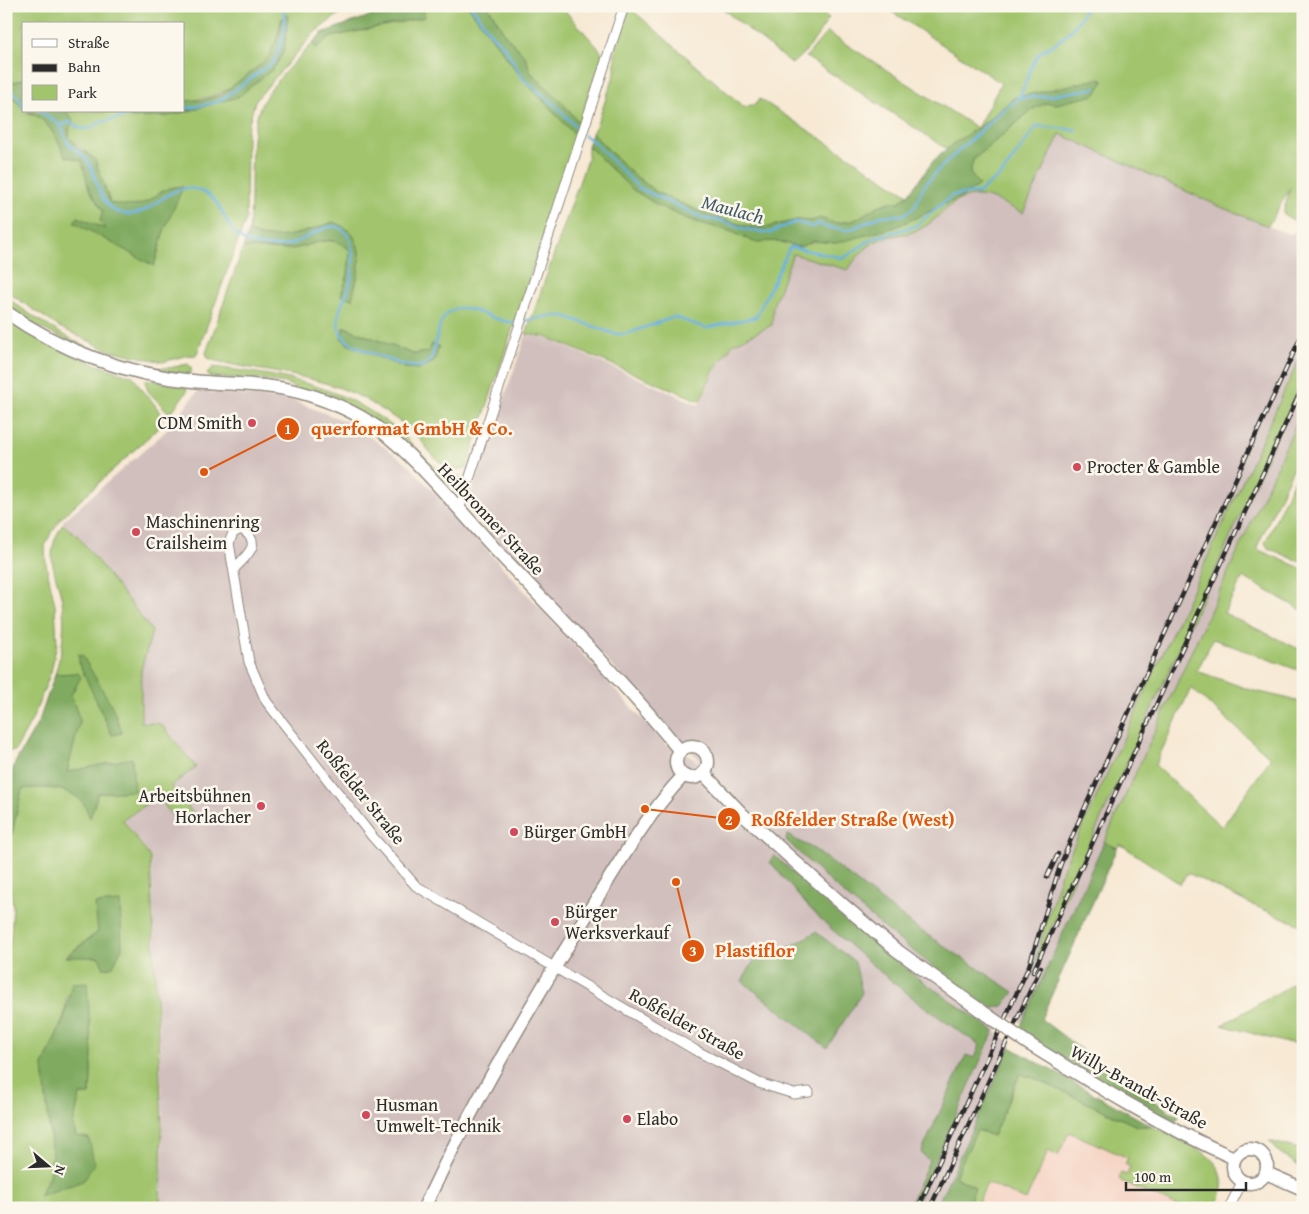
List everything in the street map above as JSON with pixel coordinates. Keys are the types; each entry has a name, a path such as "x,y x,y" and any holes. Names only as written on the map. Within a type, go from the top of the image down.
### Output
{"main road":[{"name":"Heilbronner Straße","path":"6,312 33,331 58,344 109,365 142,373 192,381 280,388 326,401 374,426 404,451 460,510 630,694 680,751"},
{"path":"693,746 705,753 708,763 704,773 697,777 684,776 677,767 676,761 680,751 693,746"},
{"name":"Willy-Brandt-Straße","path":"704,773 742,814 895,949 1029,1044 1093,1083 1182,1133 1234,1158"},
{"path":"424,1208 500,1061 554,968 622,858 684,776"},
{"path":"1254,1149 1264,1156 1266,1173 1258,1181 1242,1182 1232,1169 1234,1158 1243,1150 1254,1149"},
{"path":"1266,1173 1303,1189"}],"street":[{"path":"460,510 624,6"},
{"name":"Roßfelder Straße","path":"234,568 249,662 266,702 324,776 416,886 695,1050 759,1083 794,1094 810,1092"},
{"path":"1229,1208 1242,1182"}],"shaded area":[{"path":"1060,134 1223,208 1288,234 1303,231 1303,351 1061,873 1035,961 1303,379 1303,409 1022,1023 1010,1015 1004,1018 996,1032 1012,1043 936,1208 914,1208 990,1042 980,1045 975,1058 966,1055 929,1161 908,1208 161,1208 163,1126 151,857 124,820 158,796 178,823 171,786 141,722 141,670 152,631 79,536 62,522 165,432 198,391 291,400 350,423 407,463 665,744 702,763 473,516 470,497 526,335 546,338 699,405 714,372 733,344 772,325 773,307 793,254 848,270 856,257 869,245 889,236 904,234 928,224 951,204 960,199 976,196 991,198 1023,213"},
{"path":"1069,1132 1128,1158 1131,1166 1127,1175 1121,1173 1121,1181 1182,1208 976,1208 987,1183 1026,1200 1048,1151 1059,1156"}],"green space":[{"path":"6,6 367,6 343,11 315,32 255,101 247,130 246,219 196,356 188,355 163,362 108,350 59,327 6,291 6,93 17,101 22,108 22,112 42,118 58,140 65,155 82,161 89,189 103,211 105,229 78,217 75,222 154,266 164,231 154,198 139,205 126,207 110,203 101,177 91,159 69,137 70,115 66,112 133,112 128,114 188,112 265,75 274,68 282,18 277,37 268,58 234,85 204,98 185,101 185,22 22,22 22,80 15,82 6,80"},
{"path":"398,6 422,6 425,17 331,37 316,48 313,43 322,33"},
{"path":"422,6 468,6 523,79 576,136 468,464 466,468 457,469 441,463 411,430 355,394 336,386 296,376 216,361 208,358 206,353 243,248 285,250 322,241 336,242 343,245 350,251 348,274 341,295 359,254 333,222 314,229 279,237 257,235 249,231 254,129 263,101 268,93 313,43 316,48 331,37 425,17","holes":["345,327 413,354 428,352 404,368"]},
{"path":"468,6 488,6 506,36 525,56 531,73 560,100 579,123 576,136 523,79"},
{"path":"488,6 561,6 601,51 603,56 579,123 560,100 531,73 525,56 506,36"},
{"path":"719,6 815,6 829,18 809,48 792,64"},
{"path":"883,6 1303,6 1303,226 1283,214 1290,188 1268,226 1223,208 1060,134 1023,213 1001,202 983,196 968,197 952,204 933,221 918,230 878,240 856,258 848,270 793,254 773,306 772,325 733,344 713,372 700,401 546,337 526,334 588,157 588,146 632,189 659,206 687,219 732,232 754,242 778,241 799,247 814,241 836,243 962,197 973,160 1033,109 1046,103 1057,104 1047,92 1014,98 985,123 947,149 806,57 827,32 977,128 1001,83"},
{"path":"630,8 744,107 756,104 760,99 908,195 899,202 890,202 878,206 853,221 834,223 820,218 812,221 797,220 765,228 750,227 710,216 656,192 628,170 592,133 615,73 615,52"},
{"path":"288,15 284,51 274,68 238,97 185,112 185,101 204,100 222,94 260,65 269,56 278,36 282,18"},
{"path":"1101,78 1104,81 1095,95 1057,104 1046,103 1033,109 973,160 970,173 979,185 962,197 893,228 836,243 814,241 799,247 778,241 754,242 732,232 687,219 659,206 632,189 588,146 592,133 628,170 656,192 710,216 750,227 765,228 797,220 812,221 820,218 834,223 853,221 878,206 890,202 899,202 908,195 934,160 957,141 985,123 1014,98"},
{"path":"6,80 15,82 22,80 22,106 6,93"},
{"path":"29,112 66,112 70,115 73,122 69,129 69,137 78,147 95,159 110,203 126,206 137,205 144,203 168,188 183,187 164,231 154,266 74,222 78,217 105,229 100,220 103,211 89,189 82,161 65,156 51,129"},
{"path":"133,112 184,112 169,116 130,118 128,114"},
{"path":"333,222 345,228 353,235 357,244 359,254 358,276 352,299 341,295 348,274 350,251 343,245 336,242 322,241 290,249 243,248 249,231 267,237 279,237 314,229"},
{"path":"6,297 61,333 103,354 146,366 169,368 188,364 191,367 191,373 186,377 111,360 38,327 6,304"},
{"path":"6,318 83,359 133,376 162,418 157,429 61,518 45,546 46,564 55,605 57,643 51,672 33,718 15,751 6,751"},
{"path":"344,327 413,354 428,352 432,344 439,346 434,362 419,369 404,368 347,344 341,338"},
{"path":"1303,351 1303,379 1033,967 1061,873"},
{"path":"213,367 287,378 309,384 352,401 374,413 396,429 437,469 446,474 462,478 463,481 457,488 447,486 401,441 285,383 257,379 210,377 207,374"},
{"path":"147,379 186,387 187,391 170,414 148,391 145,381"},
{"path":"1303,409 1303,447 1257,547 1259,550 1303,569 1303,611 1243,577 1224,613 1303,651 1303,672 1213,639 1197,671 1251,690 1303,702 1303,926 1250,904 1188,873 1180,884 1120,844 1117,848 1104,842","holes":["1191,688 1271,758 1222,827 1155,765"]},
{"path":"1303,460 1303,563 1268,548 1265,543"},
{"path":"63,524 78,536 152,631 141,670 141,722 161,724 196,767 171,786 193,813 178,824 158,796 123,820 150,857 162,1126 160,1208 6,1208 6,958 11,936 13,906 6,860 22,789 46,788 70,793 83,802 90,817 98,793 134,791 67,772 80,721 71,695 78,673 55,674 64,626 61,597 52,557 56,536","holes":["98,932 99,957 66,956","86,982 92,1053 90,1095 80,1095 73,1125 76,1136 40,1195 49,1177 52,1154 43,1066 64,1017 67,996"]},
{"path":"79,654 82,655 112,706 122,733 112,735 79,663"},
{"path":"78,673 81,677 71,695 80,721 67,772 132,758 134,791 98,793 90,818 83,803 71,793 46,788 22,789 6,860 6,784 16,761 39,721 55,674"},
{"path":"787,835 814,849 917,928 1014,992 1003,1006 989,1009 910,949 834,886 786,840"},
{"path":"1104,842 1117,848 1041,1019 1121,1080 1179,1117 1175,1123 1059,1056 1020,1028"},
{"path":"774,855 837,913 914,975 994,1031 914,1208 908,1208 929,1161 921,1153 966,1055 975,1058 980,1045 899,987 824,922 770,862"},
{"path":"120,902 122,948 113,966 104,969 99,957 66,957 98,932 95,904"},
{"path":"816,932 855,962 862,993 827,1048 742,981 755,959 763,962"},
{"path":"1303,975 1303,1044 1283,1042 1222,1025 1286,988"},
{"path":"87,982 92,1053 90,1095 80,1095 73,1125 76,1136 89,1138 94,1164 83,1181 39,1196 49,1177 52,1154 43,1066 64,1018 72,983"},
{"path":"1010,1047 1152,1126 1137,1126 1036,1079 1020,1074 993,1136 977,1130 955,1177 975,1187 967,1208 936,1208"},
{"path":"1020,1074 1036,1079 1137,1126 1156,1128 1167,1132 1204,1153 1212,1159 1221,1175 1221,1195 1216,1208 1182,1208 1121,1181 1119,1178 1121,1173 1127,1175 1130,1167 1125,1164 1128,1158 1069,1132 1058,1156 1048,1151 1026,1200 987,1183 976,1208 967,1208 975,1187 955,1177 977,1130 993,1136"},
{"path":"1269,1141 1303,1150 1303,1169 1279,1152"}],"waterway":[{"path":"185,109 218,102 275,61 285,30 283,6"},
{"name":"Maulach","path":"471,6 490,33 505,48 524,80 556,106 580,131"},
{"name":"Maulach","path":"584,135 595,143 639,188 705,219 720,220 745,229 770,233 795,222 814,227 819,223 825,227 848,230 882,216 903,215 914,208 924,186 938,170 1006,107 1013,104 1022,92 1038,55 1071,31 1086,6"},
{"path":"6,87 16,94 22,105"},
{"path":"1018,98 1049,96 1096,88"},
{"path":"41,112 59,125 68,142 86,159 106,203 118,212 130,214 141,212 170,193 181,189 193,189 207,194 213,199 236,235 254,244 284,246 328,227 340,228 349,238 353,262 350,284 340,309 339,328 345,339 362,349 408,366 422,366 430,361 443,318 452,310 466,308 501,320 517,322"},
{"path":"60,125 70,122 79,128 89,129 101,122 132,115 161,112"},
{"path":"522,321 551,316 564,316 615,334 626,334 674,317 706,328 756,317 790,247 844,258 873,238 915,226 953,195 978,193 1002,174 1037,126 1076,130"}],"railway":[{"path":"918,1208 1029,966 1060,866 1077,825 1303,332"},
{"path":"1033,972 1303,386"},
{"path":"1047,877 1058,854"},
{"path":"930,1208 1041,967"}],"place":[{"name":"CDM Smith","path":"252,423"},
{"name":"Procter & Gamble","path":"1077,467"},
{"name":"querformat GmbH & Co.","path":"204,472"},
{"name":"Maschinenring Crailsheim","path":"136,532"},
{"name":"Arbeitsbühnen Horlacher","path":"261,806"},
{"name":"Roßfelder Straße (West)","path":"645,809"},
{"name":"Bürger GmbH","path":"514,832"},
{"name":"Plastiflor","path":"676,882"},
{"name":"Bürger Werksverkauf","path":"555,922"},
{"name":"Husman Umwelt-Technik","path":"366,1115"},
{"name":"Elabo","path":"627,1119"}]}
